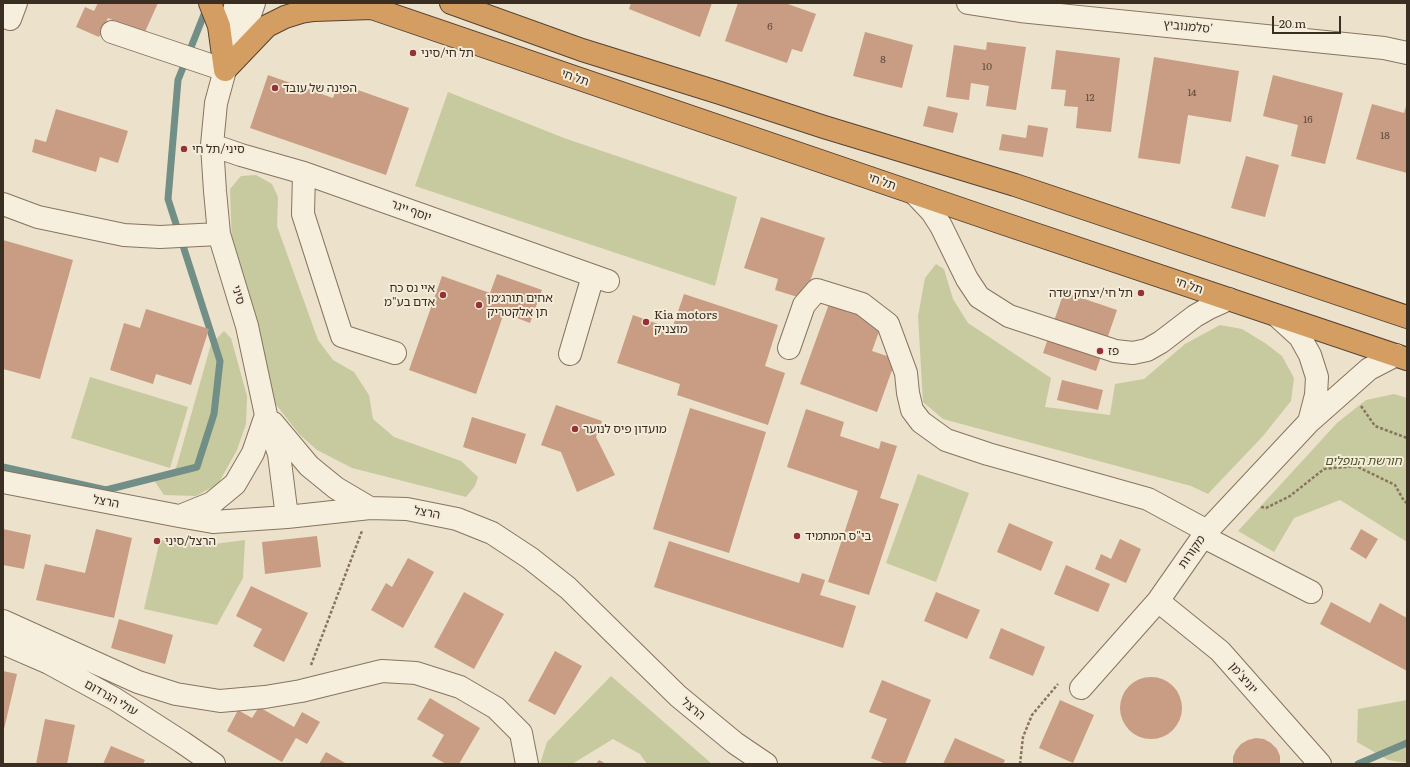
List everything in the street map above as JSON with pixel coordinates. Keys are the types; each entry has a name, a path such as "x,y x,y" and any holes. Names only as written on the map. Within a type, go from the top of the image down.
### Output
{"highway":[{"path":"210,3 218,26 225,70"},
{"path":"451,3 582,50 720,93 824,128 913,153 1016,185 1407,317"},
{"path":"225,70 266,26 285,17 314,10 364,6"},
{"name":"תל חי","path":"364,6 915,194 1402,357"}],"street":[{"path":"3,16 10,19 16,3"},
{"name":"סיני","path":"236,3 228,34 225,70 216,103 212,145 219,234 247,326 266,415 279,454 287,518"},
{"name":"סיני","path":"225,70 244,32 254,3"},
{"name":"סלמנוביץ'","path":"968,3 1020,11 1376,47 1407,53"},
{"path":"112,32 225,70"},
{"name":"יוסף ייגר","path":"212,145 304,173 600,279 570,354"},
{"path":"304,173 303,214 342,336 395,353"},
{"path":"915,194 932,212 941,226 967,279 979,297 1009,316 1108,349 1132,353 1147,350 1161,342 1195,316 1209,308 1230,300"},
{"path":"3,204 38,217 124,234 160,238 219,234"},
{"path":"790,348 804,305 817,290 862,304 888,324 906,373 908,393 912,410 921,422 946,440 988,454 1148,499 1205,534 1312,592"},
{"name":"מקורות","path":"1277,316 1300,337 1310,355 1315,370 1317,377 1316,395 1309,422"},
{"name":"מקורות","path":"1072,684 1158,601 1205,534 1309,422 1350,384 1369,369 1402,357"},
{"path":"266,415 309,466 336,488 370,508"},
{"path":"179,516 212,503 235,484 253,453 266,415"},
{"name":"הרצל","path":"3,482 213,522 287,518 370,508 407,509 457,519 492,533 530,558 568,588 678,696 734,743 766,764"},
{"name":"יוניצ'מן","path":"1158,601 1220,651 1320,764"},
{"path":"3,621 138,682 176,694 220,701 265,697 301,691 382,671 416,673 460,687 496,708 520,733 527,764"},
{"name":"עולי הגרדום","path":"3,643 49,663 115,699 214,764"}],"path":[{"path":"1358,402 1375,426 1407,438"},
{"path":"1259,507 1266,508 1290,496 1324,468 1356,466 1395,485 1404,501 1407,503"},
{"path":"301,691 370,508"},
{"path":"1020,764 1023,737 1032,715 1072,684"}],"green space":[{"path":"448,92 564,138 737,197 715,286 415,186"},
{"path":"256,175 272,184 278,197 277,226 318,340 333,360 354,372 369,395 373,419 394,437 461,461 478,477 475,486 466,497 352,468 317,450 299,434 274,402 232,246 230,189 241,176"},
{"path":"936,264 944,269 953,299 968,323 1051,378 1045,407 1110,415 1115,384 1144,379 1185,344 1220,325 1242,329 1265,343 1282,356 1294,378 1291,401 1263,436 1208,494 1191,486 943,419 923,402 918,316 925,278"},
{"path":"224,331 231,338 247,396 246,424 237,450 218,484 196,496 164,495 153,479 171,477 177,465 211,344"},
{"path":"90,377 188,407 170,468 71,438"},
{"name":"חורשת הנופלים","path":"1394,394 1407,398 1407,542 1340,500 1294,518 1274,552 1238,531 1337,423 1366,400"},
{"path":"918,474 969,493 936,582 886,563"},
{"path":"160,540 207,545 245,540 243,578 217,625 144,609"},
{"path":"611,676 712,764 647,764 640,754 613,739 572,764 540,764 547,742"},
{"path":"1407,700 1407,763 1388,760 1357,742 1358,709"}],"building":[{"path":"98,3 158,3 144,34 108,18 99,37 76,27 85,7 94,11"},
{"path":"631,3 712,3 700,37 629,9"},
{"path":"738,3 785,3 816,14 802,52 792,49 787,63 725,41"},
{"path":"865,32 913,45 902,88 853,76"},
{"path":"987,42 1026,47 1016,110 986,106 989,86 971,83 969,100 946,97 954,45 986,50"},
{"path":"1056,50 1120,58 1111,132 1076,128 1078,107 1064,106 1066,90 1051,89"},
{"path":"1154,57 1239,71 1231,122 1188,115 1180,164 1138,158"},
{"path":"268,75 333,98 338,83 409,108 386,175 250,128"},
{"path":"1273,75 1343,93 1325,164 1291,156 1298,125 1263,116"},
{"path":"1407,103 1407,173 1356,159 1372,104 1404,113"},
{"path":"928,106 958,113 953,133 923,126"},
{"path":"56,109 128,131 118,163 100,157 96,172 32,152 35,139 46,142"},
{"path":"1028,125 1048,128 1043,157 999,150 1002,134 1026,138"},
{"path":"1246,156 1279,165 1265,217 1231,208"},
{"path":"761,217 825,238 804,299 775,290 778,279 744,268"},
{"path":"3,240 73,260 40,379 3,369"},
{"path":"497,274 542,290 530,323 504,313 476,394 409,370 442,276 490,293"},
{"path":"1064,292 1117,310 1096,371 1043,353"},
{"path":"684,294 778,325 765,366 785,373 768,425 677,395 680,384 617,363 633,315 672,329"},
{"path":"829,304 882,323 872,351 896,359 877,412 800,384"},
{"path":"146,309 209,329 191,385 156,374 153,384 110,370 124,323 140,328"},
{"path":"1062,380 1103,390 1098,410 1057,400"},
{"path":"556,405 602,421 596,437 615,475 577,492 561,452 541,445"},
{"path":"690,408 766,432 729,553 653,529"},
{"path":"806,409 844,422 840,436 879,449 881,441 897,446 880,498 899,504 869,595 828,582 858,491 787,467"},
{"path":"472,417 526,434 516,464 463,447"},
{"path":"1009,523 1053,542 1041,571 997,552"},
{"path":"3,529 31,535 24,569 3,565"},
{"path":"96,529 132,538 114,618 36,600 45,564 85,573"},
{"path":"1361,529 1378,539 1366,559 1350,549"},
{"path":"317,536 321,567 265,574 262,542"},
{"path":"1120,539 1141,549 1126,583 1095,569 1101,554 1111,559"},
{"path":"669,541 799,583 802,573 825,580 820,595 856,606 843,648 654,587"},
{"path":"408,558 434,572 403,628 371,610 386,583 392,587"},
{"path":"1066,565 1110,584 1098,612 1054,594"},
{"path":"251,586 308,613 284,662 253,646 262,629 236,616"},
{"path":"464,592 504,614 474,669 434,647"},
{"path":"936,592 980,610 967,639 924,621"},
{"path":"1331,602 1370,623 1380,603 1407,618 1407,671 1320,624"},
{"path":"119,619 173,635 165,664 111,648"},
{"path":"1001,628 1045,647 1033,676 989,658"},
{"path":"555,651 582,666 555,715 528,701"},
{"path":"3,671 17,674 4,729 3,729"},
{"path":"1145,677 1157,677 1173,686 1180,696 1182,708 1180,720 1173,730 1157,739 1145,739 1134,734 1125,725 1120,714 1120,702 1125,691 1134,682"},
{"path":"882,680 931,700 905,764 886,764 871,758 887,719 869,712"},
{"path":"430,698 480,728 459,764 446,764 432,756 444,735 417,719"},
{"path":"1060,700 1094,715 1073,763 1039,748"},
{"path":"259,707 294,727 302,712 320,722 307,744 296,738 282,762 227,731 238,710 252,718"},
{"path":"45,719 75,725 67,764 36,764"},
{"path":"955,738 1005,760 1003,764 943,764"},
{"path":"1256,738 1264,739 1277,749 1280,756 1280,764 1233,764 1233,757 1241,744"},
{"path":"111,746 145,760 143,764 103,764"},
{"path":"326,752 347,764 319,764"},
{"path":"599,760 606,764 596,764"}],"waterway":[{"path":"3,467 106,490 197,467 214,414 220,361 168,199 178,80 207,7"},
{"path":"1358,764 1407,743"}],"place":[{"name":"תל חי/סיני","path":"413,53"},
{"name":"הפינה של עובד","path":"275,88"},
{"name":"סיני/תל חי","path":"184,149"},
{"name":"תל חי/יצחק שדה","path":"1141,293"},
{"name":"איי נס כח אדם בע\"מ","path":"443,295"},
{"name":"אחים תורג׳מן תן אלקטריק","path":"479,305"},
{"name":"Kia motors מוצניק","path":"646,322"},
{"name":"פז","path":"1100,351"},
{"name":"מועדון פיס לנוער","path":"575,429"},
{"name":"בי\"ס המתמיד","path":"797,536"},
{"name":"הרצל/סיני","path":"157,541"}]}
